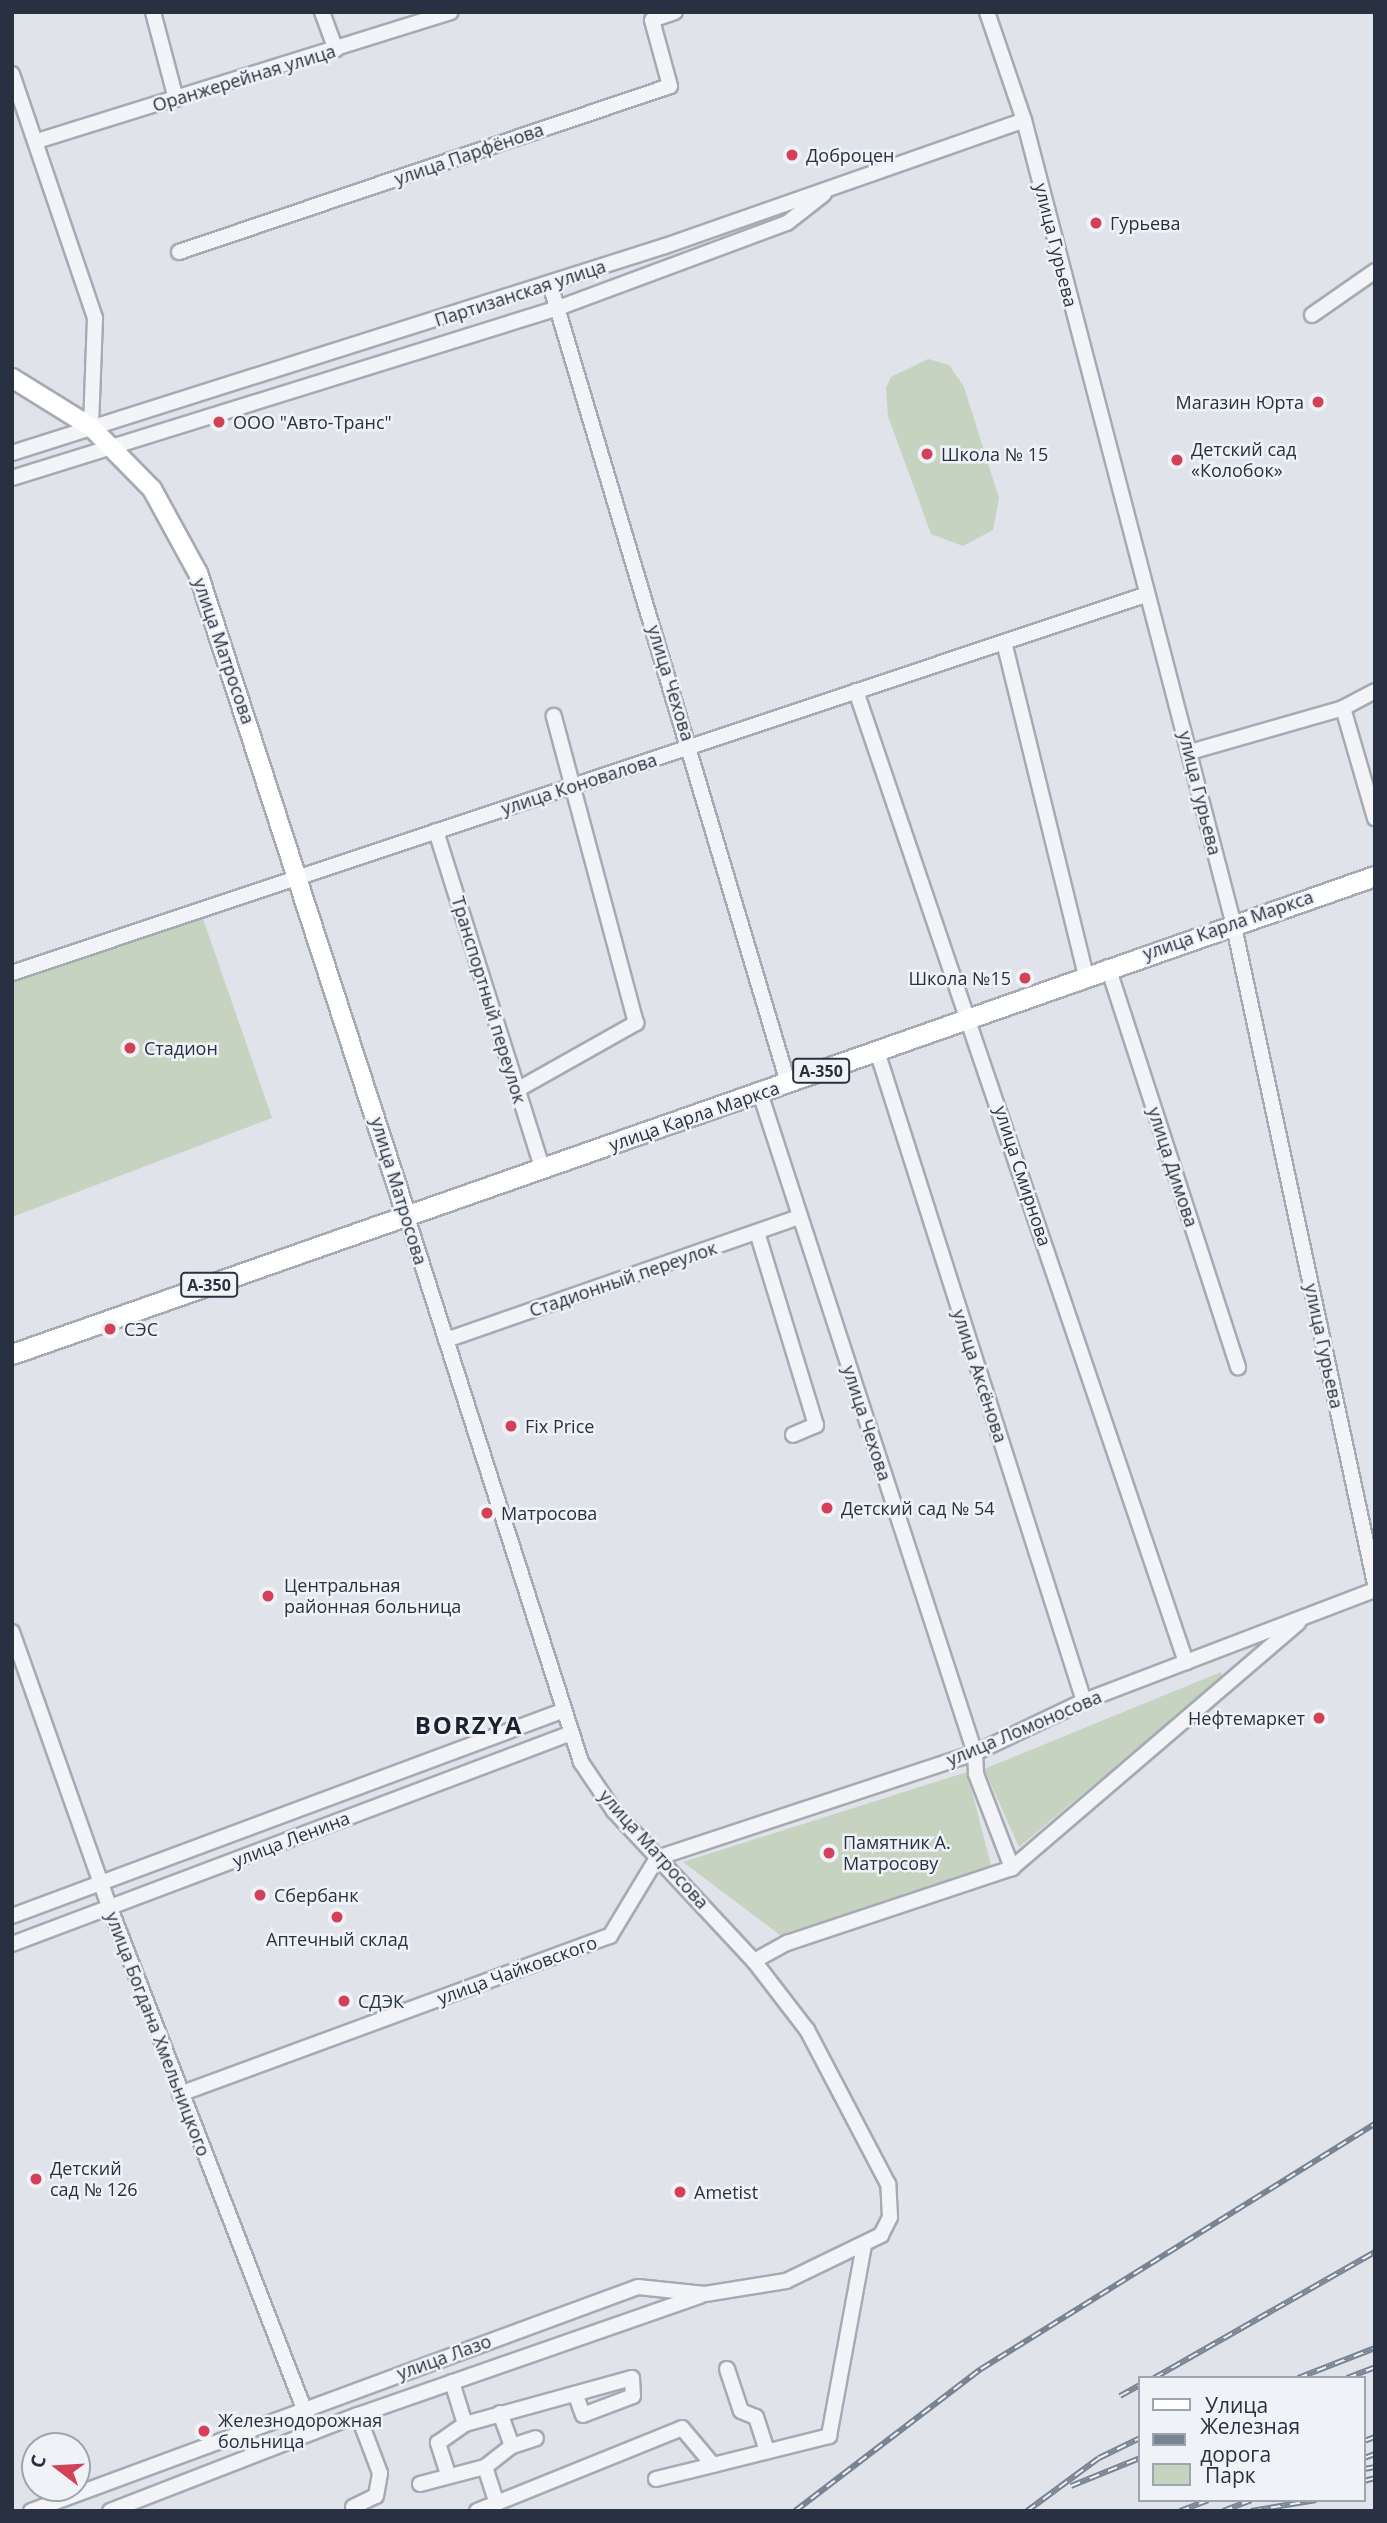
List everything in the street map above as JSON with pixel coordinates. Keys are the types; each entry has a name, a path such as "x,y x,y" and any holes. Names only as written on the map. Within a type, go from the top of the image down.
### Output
{"highway":[{"name":"улица Карла Маркса","path":"12,1354 760,1093 1233,922 1375,876"}],"main road":[{"name":"улица Матросова","path":"12,378 91,427 152,489 198,573 300,877 407,1217"}],"street":[{"path":"153,12 176,99"},
{"path":"323,12 336,50"},
{"name":"Оранжерейная улица","path":"37,141 336,50 450,12"},
{"name":"улица Парфёнова","path":"179,251 670,86 652,20 675,12"},
{"name":"улица Гурьева","path":"986,12 1024,120 1145,595 1190,752 1233,922 1375,1584"},
{"path":"12,74 95,318 91,427"},
{"name":"Партизанская улица","path":"12,453 550,284 1024,120"},
{"path":"12,478 558,308 787,223 833,187"},
{"path":"1312,315 1375,271"},
{"name":"улица Чехова","path":"550,284 788,1083"},
{"name":"улица Коновалова","path":"12,974 1145,595"},
{"path":"1004,642 1086,975"},
{"name":"улица Смирнова","path":"856,691 970,1017 1186,1662"},
{"path":"1190,752 1343,708 1375,691"},
{"path":"1343,708 1375,818"},
{"path":"517,1090 636,1023 554,716"},
{"name":"Транспортный переулок","path":"436,831 542,1168"},
{"name":"улица Димова","path":"1108,967 1238,1367"},
{"name":"улица Аксёнова","path":"877,1051 1084,1701"},
{"name":"улица Чехова","path":"760,1093 975,1753 976,1774 1012,1868"},
{"name":"улица Матросова","path":"407,1217 569,1734 600,1791 657,1858 754,1961 807,2030 888,2184 890,2217 881,2235 864,2245"},
{"name":"Стадионный переулок","path":"446,1340 799,1217"},
{"path":"757,1232 816,1425 793,1434"},
{"name":"улица Ломоносова","path":"657,1858 975,1753 1084,1701 1375,1590"},
{"name":"улица Ломоносова","path":"754,1961 787,1942 1012,1868 1307,1615"},
{"name":"улица Богдана Хмельницкого","path":"12,1632 110,1908 313,2432"},
{"name":"улица Ленина","path":"12,1916 562,1711"},
{"name":"улица Ленина","path":"12,1944 569,1734"},
{"name":"улица Чайковского","path":"180,2094 610,1936 657,1858"},
{"path":"656,2479 829,2436 864,2245"},
{"name":"улица Лазо","path":"31,2511 304,2407 638,2287 705,2294 786,2281 864,2245"},
{"path":"110,2511 358,2415 705,2294"},
{"path":"727,2369 741,2411 756,2417 767,2451"},
{"name":"улица Лазо","path":"452,2382 465,2424"},
{"path":"448,2474 438,2443 465,2424 543,2400 576,2396"},
{"path":"500,2413 512,2446"},
{"path":"353,2507 376,2496 380,2473 358,2415"},
{"path":"477,2511 682,2428 713,2465"},
{"path":"420,2484 448,2474 485,2467 512,2446 536,2438"},
{"path":"485,2467 497,2503"}],"green space":[{"path":"928,359 949,365 964,387 999,498 993,530 963,546 931,534 888,416 886,388 891,377"},
{"name":"Стадион","path":"202,916 272,1118 12,1217 12,979"},
{"path":"1221,1672 1222,1678 1019,1847 984,1769"},
{"path":"967,1772 992,1869 780,1935 683,1862"}],"railway":[{"path":"795,2511 981,2369 1375,2124"},
{"path":"1158,2376 1375,2252"},
{"path":"1303,2376 1375,2348"},
{"path":"1352,2376 1375,2367"},
{"path":"1120,2396 1138,2386"},
{"path":"1366,2440 1375,2437"},
{"path":"1027,2511 1099,2458 1138,2439"},
{"path":"1366,2457 1375,2454"},
{"path":"1071,2486 1138,2459"},
{"path":"1366,2469 1375,2467"},
{"path":"1366,2480 1375,2478"},
{"path":"1180,2511 1203,2502"},
{"path":"1223,2511 1246,2502"},
{"path":"1251,2511 1304,2502"}],"place":[{"name":"Доброцен","path":"792,155"},
{"name":"Гурьева","path":"1096,223"},
{"name":"Магазин Юрта","path":"1318,402"},
{"name":"ООО \"Авто-Транс\"","path":"219,422"},
{"name":"Школа № 15","path":"927,454"},
{"name":"Детский сад «Колобок»","path":"1177,460"},
{"name":"Школа №15","path":"1025,978"},
{"name":"Стадион","path":"130,1048"},
{"name":"СЭС","path":"110,1329"},
{"name":"Fix Price","path":"511,1426"},
{"name":"Детский сад № 54","path":"827,1508"},
{"name":"Матросова","path":"487,1513"},
{"name":"Центральная районная больница","path":"268,1596"},
{"name":"Нефтемаркет","path":"1319,1718"},
{"name":"Памятник А. Матросову","path":"829,1853"},
{"name":"Сбербанк","path":"260,1895"},
{"name":"Аптечный склад","path":"337,1917"},
{"name":"СДЭК","path":"344,2001"},
{"name":"Детский сад № 126","path":"36,2179"},
{"name":"Ametist","path":"680,2192"},
{"name":"Железнодорожная больница","path":"204,2431"}],"district":[{"name":"BORZYA","path":"469,1725"}]}
